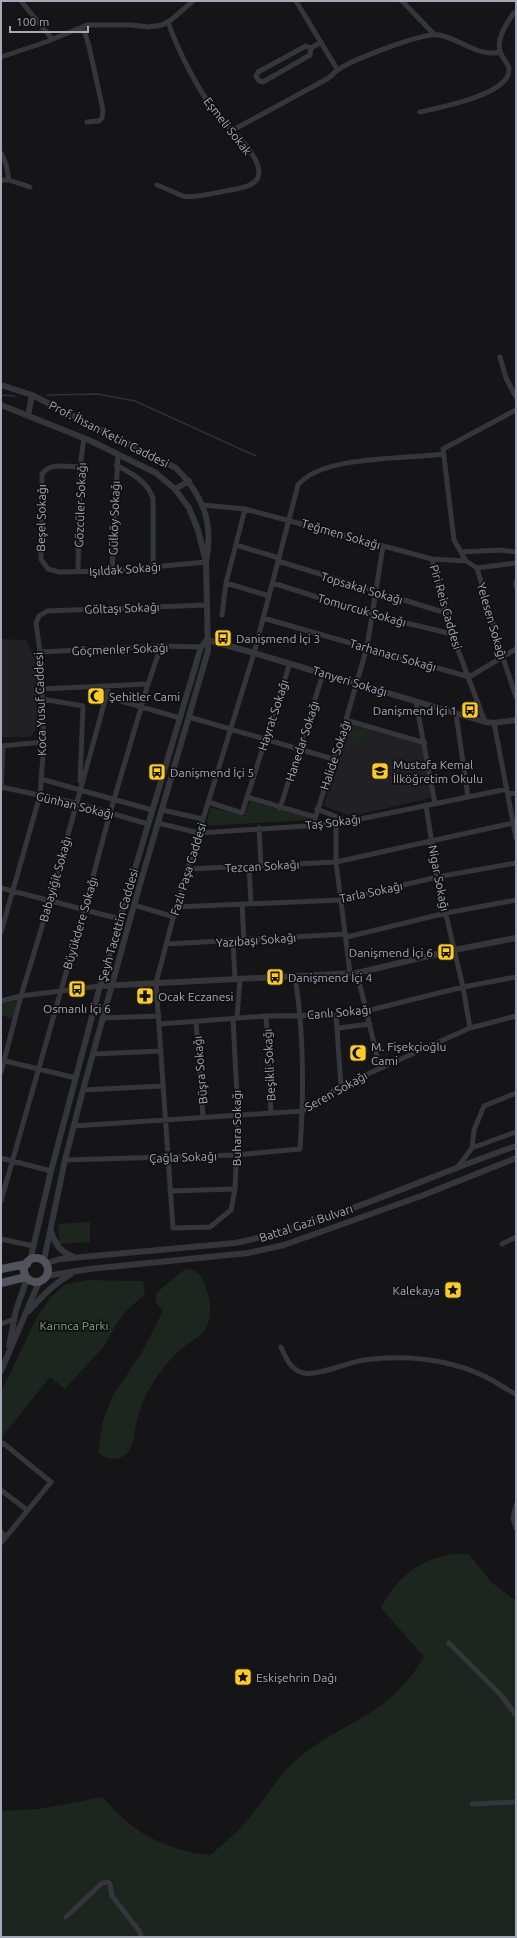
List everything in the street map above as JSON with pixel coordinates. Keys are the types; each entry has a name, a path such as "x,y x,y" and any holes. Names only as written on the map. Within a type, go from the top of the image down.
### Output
{"main road":[{"path":"1,1269 29,1263 38,1259 45,1262 48,1267 46,1276 39,1282 26,1278 1,1283"},
{"path":"26,1278 24,1269 29,1263"}],"street":[{"path":"21,1 52,39"},
{"path":"1,57 83,26 110,24 149,27 168,22 193,1"},
{"path":"296,1 337,70"},
{"path":"402,1 434,34"},
{"path":"420,112 472,100 499,84 508,75 509,69 500,52 500,38 513,14 516,12"},
{"name":"Eşmeli Sokak","path":"157,185 184,196 195,196 244,187 252,184 259,174 256,163 206,97 177,49 168,22"},
{"path":"83,26 89,46 103,110 102,118 99,121 87,122"},
{"path":"232,130 327,78 337,70 377,51 434,34 442,35 486,53 500,52"},
{"path":"311,48 310,55 263,82 259,82 256,76 258,72 306,46 311,48 321,42"},
{"path":"1,153 6,164 9,180"},
{"path":"1,180 9,180 30,187"},
{"path":"500,357 506,378 516,397"},
{"name":"Prof. İhsan Ketin Caddesi","path":"1,385 32,395 176,468 189,481 203,505 209,524 210,537 206,562"},
{"path":"28,416 32,395"},
{"name":"Prof. İhsan Ketin Caddesi","path":"1,405 84,438 156,473 175,489 188,508 198,530 206,562"},
{"path":"466,561 454,540 443,449 516,410"},
{"name":"Gözcüler Sokağı","path":"78,572 80,467 84,438"},
{"name":"Gülköy Sokağı","path":"112,571 116,465 118,454"},
{"name":"Fazlı Paşa Caddesi","path":"173,1228 156,983 176,907 254,653 298,485 311,473 341,464 444,454"},
{"path":"116,465 138,477 150,490 153,498 153,567"},
{"name":"Beşel Sokağı","path":"44,566 41,559 42,474 45,470 53,466 80,467"},
{"path":"175,489 189,481"},
{"name":"Teğmen Sokağı","path":"203,505 245,509 432,558 466,561 477,568"},
{"path":"222,615 226,583 245,509"},
{"name":"Topsakal Sokağı","path":"236,545 376,592 446,613"},
{"name":"Halide Sokağı","path":"313,825 367,647 383,546"},
{"path":"461,552 500,550 516,552"},
{"name":"Piri Reis Caddesi","path":"432,558 452,634 485,722"},
{"name":"Işıldak Sokağı","path":"44,566 59,572 78,572 112,571 206,562"},
{"name":"Şeyh Tacettin Caddesi","path":"45,1262 65,1160 102,1018 208,651 206,562"},
{"path":"477,568 516,563"},
{"name":"Yelesen Sokağı","path":"477,568 502,658 516,697"},
{"path":"226,583 269,596"},
{"name":"Tomurcuk Sokağı","path":"273,584 372,615 452,634"},
{"name":"Göltaşı Sokağı","path":"39,616 47,611 207,606"},
{"name":"Koca Yusuf Caddesi","path":"1,932 2,922 13,890 40,795 44,742 40,652 36,623 39,616"},
{"name":"Tarhanacı Sokağı","path":"263,618 469,677"},
{"name":"Şeyh Tacettin Caddesi","path":"29,1263 51,1171 100,986 201,647 207,640"},
{"name":"Tanyeri Sokağı","path":"207,640 485,722 494,723 516,720"},
{"name":"Göçmenler Sokağı","path":"40,652 161,646 201,647"},
{"name":"Büyükdere Sokağı","path":"1,1201 84,910 110,813 148,684 161,646"},
{"path":"469,677 516,649"},
{"name":"Hayrat Sokağı","path":"208,802 242,813 290,664"},
{"name":"Hanedar Sokağı","path":"280,808 323,674"},
{"path":"41,689 148,684"},
{"name":"Babayiğit Sokağı","path":"1,1072 21,996 50,900 109,686"},
{"path":"107,697 180,718"},
{"path":"42,699 83,706 80,790"},
{"path":"416,702 425,743 435,804"},
{"path":"456,714 468,797"},
{"path":"189,716 333,759"},
{"path":"346,720 425,743"},
{"path":"494,723 516,838"},
{"path":"1,788 2,746 44,742"},
{"path":"41,779 152,810"},
{"name":"Günhan Sokağı","path":"1,788 76,803 148,824"},
{"name":"Taş Sokağı","path":"158,823 199,833 336,824 468,797 507,792 516,794"},
{"path":"247,797 280,808 315,817"},
{"name":"Nigar Sokağı","path":"426,806 437,877 463,987 470,1028"},
{"path":"317,809 347,822"},
{"path":"162,810 203,819"},
{"name":"Tezcan Sokağı","path":"188,869 336,862 513,823"},
{"path":"336,824 336,862 346,935 354,973 370,1024 380,1068"},
{"path":"259,828 261,866"},
{"name":"Tarla Sokağı","path":"176,907 341,900 437,877 516,863"},
{"path":"249,866 250,904"},
{"path":"1,888 120,919"},
{"name":"Yazıbaşı Sokağı","path":"166,944 233,942 244,940 346,935 446,913 516,900"},
{"path":"242,904 244,940"},
{"path":"134,905 174,917"},
{"path":"1,1001 21,996 100,986 354,973 454,950 516,938"},
{"name":"Buhara Sokağı","path":"173,1228 210,1227 231,1210 235,1189 238,1116 235,1019 238,979 233,942"},
{"path":"295,976 301,1016 303,1111"},
{"name":"Canlı Sokağı","path":"160,1024 266,1016 301,1016 366,1011 463,987 516,977"},
{"path":"336,1014 341,1086"},
{"path":"102,1018 159,1016"},
{"name":"Beşikli Sokağı","path":"266,1016 271,1113"},
{"name":"Seren Sokağı","path":"74,1126 303,1111 341,1086 380,1068 470,1028 516,1016"},
{"name":"Büşra Sokağı","path":"196,1022 204,1117"},
{"path":"338,1028 370,1024"},
{"path":"93,1054 161,1051"},
{"path":"3,1061 76,1078"},
{"path":"83,1090 162,1086"},
{"path":"457,1169 472,1148 474,1130 484,1106 516,1094"},
{"name":"Çağla Sokağı","path":"65,1160 236,1155 300,1149 303,1111"},
{"path":"472,1148 516,1132"},
{"name":"Battal Gazi Bulvarı","path":"45,1262 60,1259 235,1243 263,1237 359,1207 516,1146"},
{"path":"1,1158 51,1171"},
{"name":"Battal Gazi Bulvarı","path":"46,1276 78,1270 248,1253 284,1245 420,1196 516,1158"},
{"path":"170,1191 235,1189"},
{"path":"51,1230 58,1248 66,1254 77,1258"},
{"path":"502,1244 516,1237"},
{"path":"1,1239 33,1246"},
{"path":"23,1319 39,1299 51,1288 78,1270"},
{"path":"6,1358 14,1318 26,1278"},
{"path":"1,1371 39,1282"},
{"path":"1,1324 14,1318"},
{"path":"281,1347 287,1361 294,1368 307,1374 382,1358 424,1359 442,1362 484,1376 516,1394"},
{"path":"1,1543 51,1482 2,1444"},
{"path":"1,1490 27,1510"},
{"path":"516,1505 513,1518 516,1528"},
{"path":"1,1532 6,1537"},
{"path":"449,1643 500,1694 516,1715"},
{"path":"472,1804 516,1802"},
{"path":"66,1918 102,1883 108,1882 110,1884 112,1896 140,1932 141,1937"}],"shaded area":[{"path":"1,639 26,640 38,663 37,729 31,737 1,737"},
{"name":"Mustafa Kemal İlköğretim Okulu","path":"347,723 422,745 431,798 351,816 324,806"}],"green space":[{"path":"348,727 367,733 364,743 345,737"},
{"path":"250,801 310,818 309,820 206,826 210,807 244,816"},
{"path":"17,1000 13,1019 1,1015 1,1004"},
{"path":"90,1222 90,1242 59,1244 58,1224"},
{"path":"185,1269 192,1270 202,1277 210,1303 209,1322 202,1333 171,1359 153,1383 141,1406 137,1418 133,1441 129,1451 122,1457 114,1459 107,1458 98,1452 103,1421 112,1397 142,1352 163,1311 156,1303 156,1293"},
{"name":"Karınca Parkı","path":"86,1280 143,1281 145,1294 126,1311 116,1324 105,1345 65,1389 50,1377 1,1438 1,1392 38,1315 51,1297 64,1285"},
{"path":"454,1554 469,1554 491,1582 516,1601 516,1937 1,1937 1,1811 39,1809 103,1797 125,1820 150,1837 179,1849 210,1855 243,1824 278,1779 295,1761 322,1741 378,1708 407,1681 424,1657 381,1608 387,1597 401,1579 410,1572 430,1560"}],"waterway":[{"path":"47,395 98,394 135,401 256,456"},
{"path":"1,395 15,396"}],"place":[{"name":"Danişmend İçi 3","path":"223,638"},
{"name":"Şehitler Cami","path":"96,696"},
{"name":"Danişmend İçi 1","path":"470,710"},
{"name":"Mustafa Kemal İlköğretim Okulu","path":"380,771"},
{"name":"Danişmend İçi 5","path":"157,772"},
{"name":"Danişmend İçi 6","path":"446,952"},
{"name":"Danişmend İçi 4","path":"275,977"},
{"name":"Osmanlı İçi 6","path":"77,989"},
{"name":"Ocak Eczanesi","path":"145,996"},
{"name":"M. Fişekçioğlu Cami","path":"358,1053"},
{"name":"Kalekaya","path":"453,1290"},
{"name":"Eskişehrin Dağı","path":"243,1677"}]}
